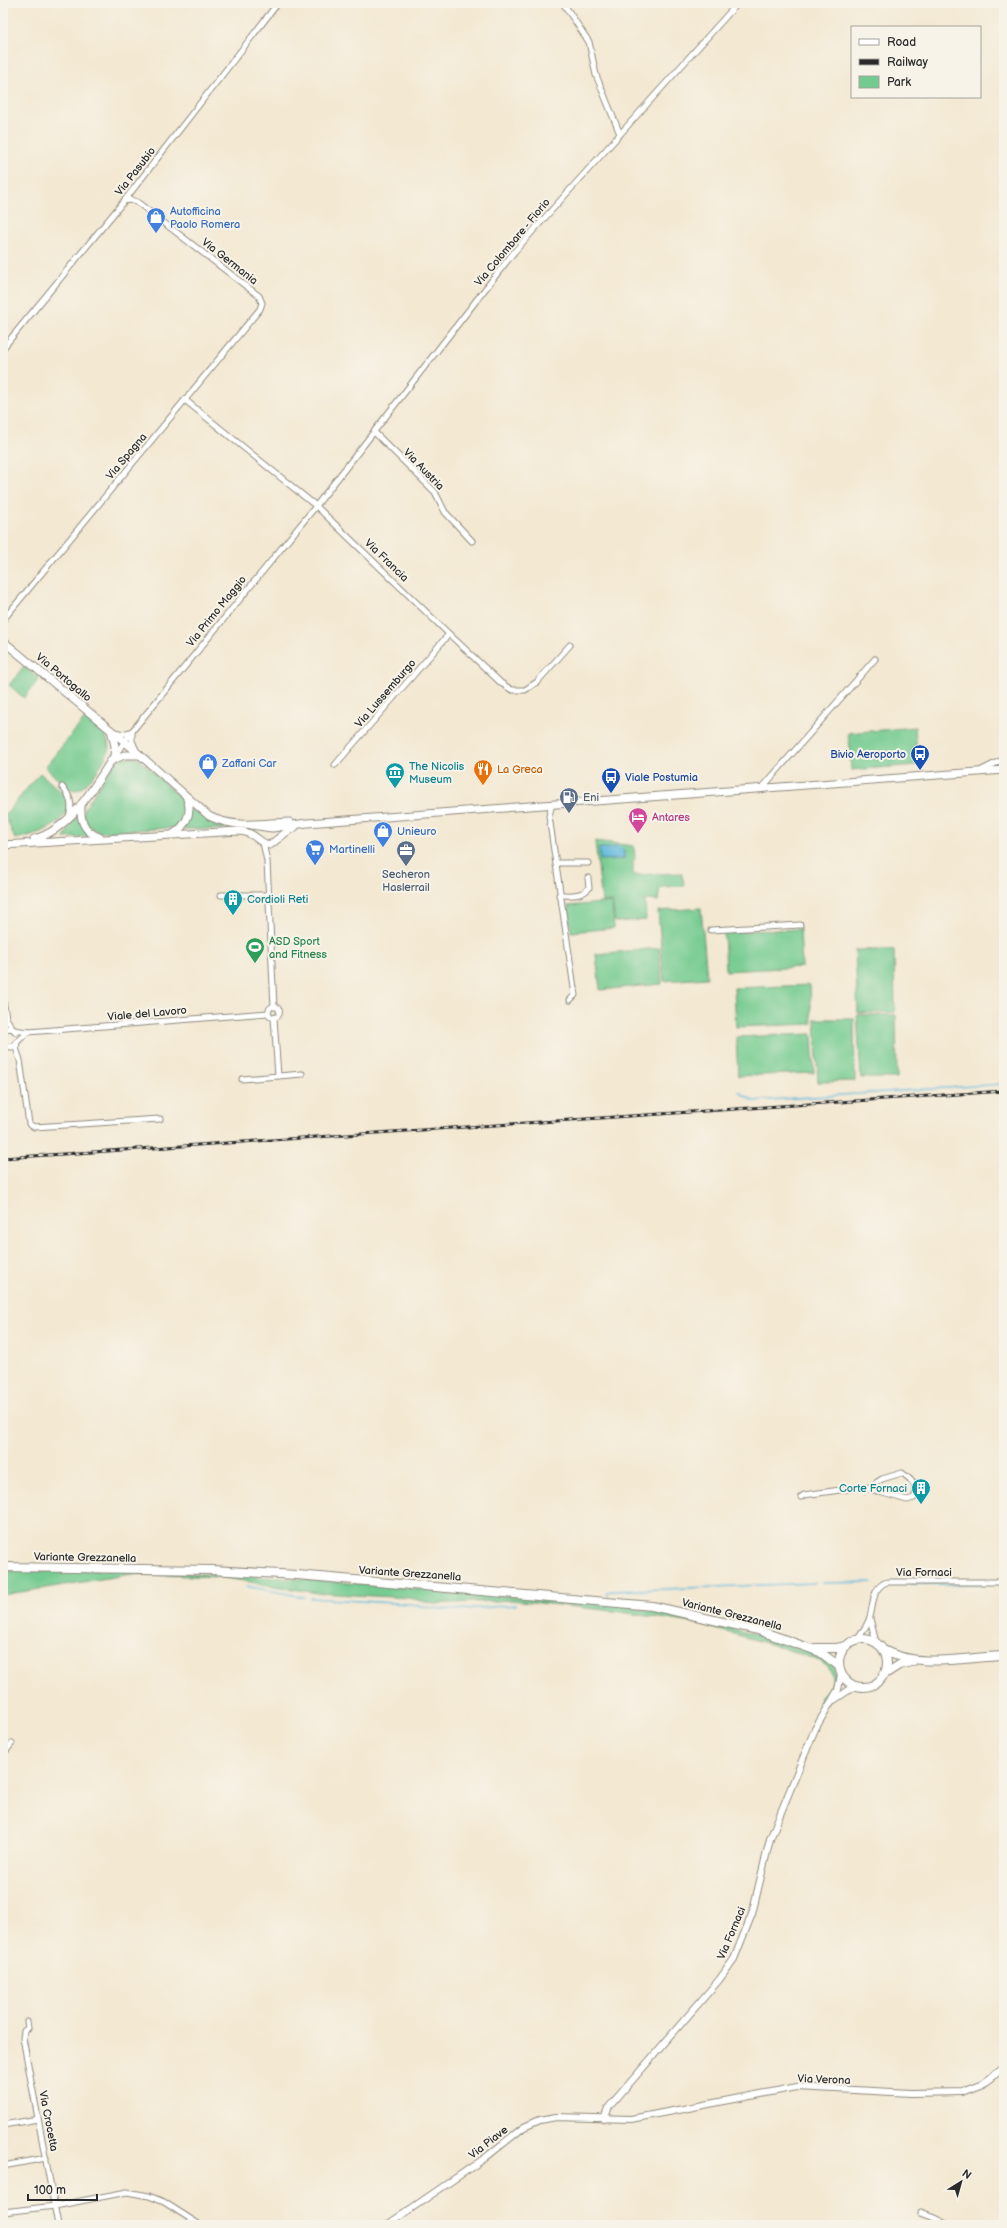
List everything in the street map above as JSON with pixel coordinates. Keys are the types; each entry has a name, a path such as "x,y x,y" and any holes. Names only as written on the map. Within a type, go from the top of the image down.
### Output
{"main road":[{"name":"Via Portogallo","path":"3,642 140,755"},
{"path":"110,730 115,746 112,759"},
{"path":"112,759 124,755 140,755 198,809 219,822 265,828 307,823 1004,770"},
{"name":"Via Primo Maggio","path":"81,804 112,759"},
{"path":"170,834 182,827 187,819 189,805 186,797"},
{"path":"14,844 48,835 55,831 69,819 81,804"},
{"path":"81,804 80,818 82,824 88,832 102,838"},
{"path":"251,825 296,821 307,823"},
{"path":"3,845 239,830 251,832 267,845 275,842 289,830 307,823"},
{"path":"262,841 260,834 265,828"},
{"path":"272,828 276,832 275,842"},
{"name":"Variante Grezzanella","path":"3,1567 212,1570 289,1575 652,1606 758,1630 809,1647 820,1652 840,1670 848,1682 855,1686"},
{"path":"855,1686 870,1686 880,1680 884,1674 887,1660 883,1650 876,1642 858,1639"},
{"name":"Variante Grezzanella","path":"809,1647 823,1649 846,1646 858,1639"},
{"path":"840,1670 839,1657 846,1646"},
{"path":"883,1650 896,1657 918,1660 1004,1656"},
{"path":"884,1674 899,1665 918,1660"}],"street":[{"name":"Via Pasubio","path":"3,348 124,201 278,3"},
{"path":"563,3 589,42 596,76 620,134"},
{"name":"Via Colombare - Fiorio","path":"316,506 514,252 738,3"},
{"name":"Via Germania","path":"124,201 130,200 137,202 259,296 262,303"},
{"name":"Via Spagna","path":"3,620 260,309 262,303"},
{"name":"Via Francia","path":"185,400 316,506 501,683 512,690 525,690 537,682 570,644"},
{"name":"Via Austria","path":"374,432 435,492 445,512 472,541"},
{"name":"Via Primo Maggio","path":"112,759 124,741 316,506"},
{"name":"Via Lussemburgo","path":"335,766 450,634"},
{"path":"762,788 875,659"},
{"path":"110,730 120,734 133,730 134,745 140,755"},
{"path":"978,772 1004,760 1004,765"},
{"path":"62,787 70,797 71,804 69,819"},
{"path":"552,804 549,816 559,895 575,995 570,1000"},
{"path":"262,841 267,861 274,1007"},
{"path":"267,861 275,842"},
{"path":"556,863 588,863"},
{"path":"559,895 581,894 585,892 589,888 588,878"},
{"path":"221,895 268,895"},
{"path":"710,930 800,925"},
{"path":"3,999 6,1018 18,1036 16,1048 29,1124 34,1127 160,1119"},
{"path":"274,1007 270,1009 268,1013 274,1018 278,1076"},
{"path":"274,1007 278,1008 280,1013 274,1018"},
{"name":"Viale del Lavoro","path":"3,1028 28,1032 268,1013"},
{"path":"3,1028 6,1018"},
{"path":"6,1047 17,1042 28,1032"},
{"path":"6,1047 18,1054"},
{"path":"242,1079 302,1074"},
{"path":"801,1497 804,1494 868,1488 882,1479 902,1473 909,1477 914,1485 916,1493 911,1500 907,1500 890,1497 868,1488"},
{"name":"Via Fornaci","path":"858,1639 870,1618 877,1590 882,1584 887,1582 1004,1582"},
{"name":"Via Fornaci","path":"870,1618 876,1642"},
{"name":"Via Fornaci","path":"604,2119 609,2108 719,1980 734,1959 752,1914 759,1876 770,1839 815,1729 838,1690 840,1670"},
{"path":"831,1702 855,1686"},
{"path":"3,1755 12,1743"},
{"name":"Via Crocetta","path":"27,2022 28,2028 24,2031 23,2038 58,2225"},
{"name":"Via Verona","path":"615,2120 631,2119 797,2087 911,2093 963,2092 981,2085 1004,2068"},
{"name":"Via Piave","path":"387,2225 485,2158 524,2127 540,2120 556,2117 615,2120"},
{"path":"3,2125 38,2119"},
{"path":"3,2166 46,2158"},
{"path":"3,2212 55,2206 126,2192 149,2196 164,2202 200,2225"},
{"path":"921,2213 953,2225"}],"green space":[{"path":"24,666 39,679 24,698 9,685"},
{"path":"86,717 105,735 110,747 96,773 85,786 74,790 70,789 45,767"},
{"path":"915,727 918,765 851,770 848,733"},
{"path":"120,758 136,758 141,761 183,800 186,813 185,817 180,823 172,828 100,832 88,826 84,817 84,809 115,762"},
{"path":"40,773 68,798 67,812 51,827 38,833 15,839 5,815"},
{"path":"191,806 215,824 224,826 224,829 182,829"},
{"path":"78,814 91,836 64,838 64,837"},
{"path":"595,841 634,846 635,859 633,861 633,875 681,873 685,886 660,887 658,901 645,900 646,920 615,922 612,901 602,902"},
{"path":"612,902 614,928 571,932 568,906"},
{"path":"701,908 707,978 664,981 658,911"},
{"path":"800,929 802,967 726,971 724,932"},
{"path":"659,948 662,984 600,990 596,954"},
{"path":"855,950 894,950 895,1012 858,1013"},
{"path":"810,985 812,1024 736,1027 734,988"},
{"path":"857,1015 896,1015 897,1078 861,1078"},
{"path":"815,1019 854,1019 855,1081 818,1082"},
{"path":"812,1034 814,1073 738,1076 736,1037"},
{"path":"120,1570 300,1579 625,1606 684,1617 763,1637 812,1652 824,1657 832,1663 836,1673 836,1681 828,1698 822,1705 819,1706 820,1698 832,1684 833,1676 829,1668 820,1661 777,1646 694,1623 614,1611 512,1600 434,1604 410,1598 317,1593 221,1577 132,1574 3,1595 3,1571"}],"water":[{"path":"618,845 624,851 624,859 600,860 599,848 614,848"}],"waterway":[{"path":"739,1092 753,1101 1004,1084"},
{"path":"823,1583 872,1582"},
{"path":"608,1596 608,1592 613,1591 815,1583"},
{"path":"909,1584 997,1584"},
{"path":"246,1586 304,1597"},
{"path":"310,1598 410,1604 453,1610 516,1605"}],"railway":[{"path":"3,1158 1004,1091"}],"place":[{"name":"Autofficina Paolo Romera","path":"156,234"},
{"name":"Bivio Aeroporto","path":"920,771"},
{"name":"Zaffani Car","path":"208,780"},
{"name":"La Greca","path":"483,786"},
{"name":"The Nicolis Museum","path":"395,789"},
{"name":"Viale Postumia","path":"611,794"},
{"name":"Eni","path":"569,814"},
{"name":"Antares","path":"638,834"},
{"name":"Unieuro","path":"383,848"},
{"name":"Martinelli","path":"315,866"},
{"name":"Secheron Haslerrail","path":"406,867"},
{"name":"Cordioli Reti","path":"233,916"},
{"name":"ASD Sport and Fitness","path":"255,964"},
{"name":"Corte Fornaci","path":"921,1505"}]}
